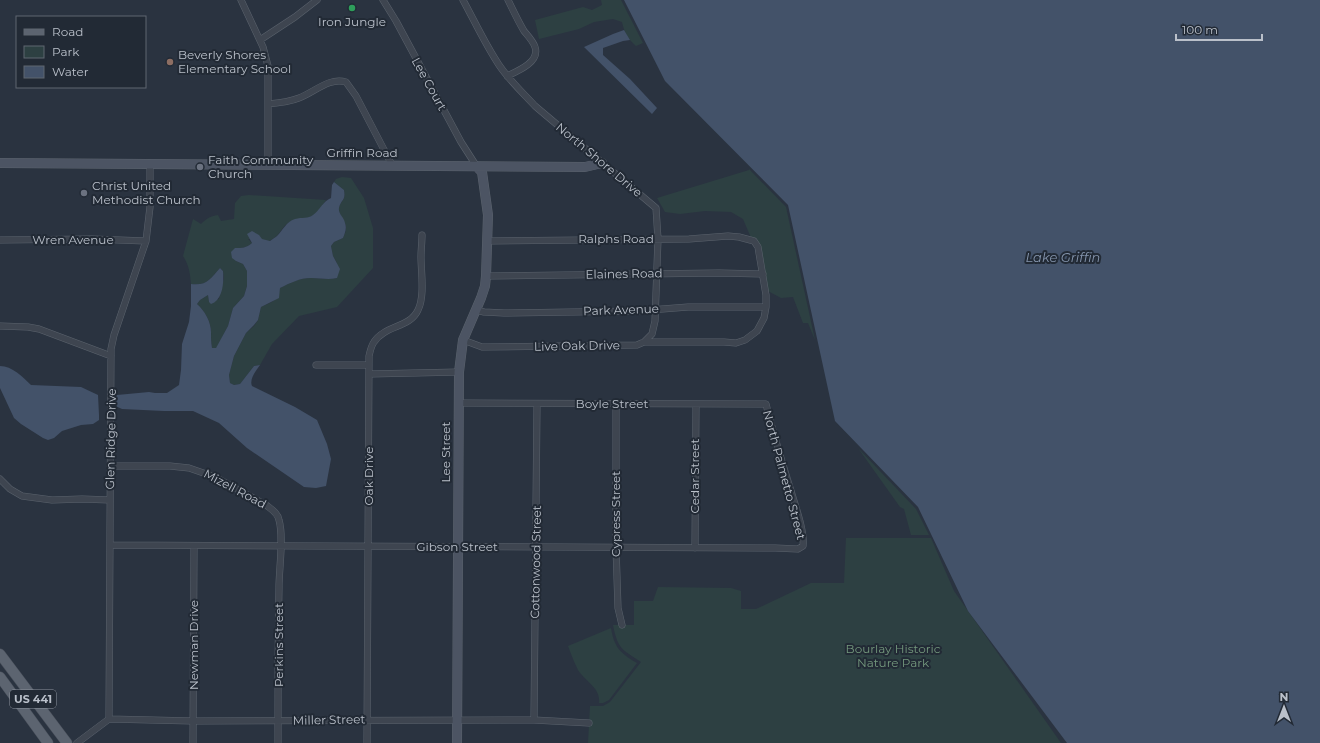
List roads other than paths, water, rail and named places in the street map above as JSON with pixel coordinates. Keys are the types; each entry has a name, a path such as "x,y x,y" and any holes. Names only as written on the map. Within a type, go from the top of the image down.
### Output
{"main road":[{"name":"US 441","path":"0,654 67,743"},
{"name":"US 441","path":"0,677 48,743"}],"street":[{"path":"241,0 260,40 268,66 268,164"},
{"path":"260,40 295,17 317,0"},
{"name":"Lee Court","path":"383,0 477,167"},
{"name":"North Shore Drive","path":"463,0 488,47 507,76 535,106 656,208 658,239 656,309 654,328 649,338 644,342"},
{"path":"507,76 529,64 536,52 508,0"},
{"path":"268,104 290,101 299,98 335,81 346,82 356,96 392,165"},
{"name":"Griffin Road","path":"0,163 585,167 602,163"},
{"name":"Glen Ridge Drive","path":"109,720 111,349 114,335 146,241 150,207 150,164"},
{"name":"Lee Street","path":"457,743 458,403 460,355 463,340 485,286 486,276 488,215 482,172 477,167"},
{"name":"Oak Drive","path":"366,743 369,365 371,349 373,343 378,337 384,332 406,323 418,310 421,299 422,235"},
{"name":"Ralphs Road","path":"487,241 658,239 728,236 754,241 758,247 763,274"},
{"name":"Wren Avenue","path":"0,240 98,239 146,241"},
{"name":"Elaines Road","path":"486,276 657,273 763,274"},
{"path":"763,274 766,307"},
{"name":"Park Avenue","path":"476,310 504,313 637,311 696,307 766,307"},
{"name":"Live Oak Drive","path":"463,340 482,347 637,345 644,342 736,343 745,340 757,331 766,312 766,307"},
{"path":"0,326 39,329 111,356"},
{"path":"316,365 369,365"},
{"path":"369,374 459,372"},
{"name":"Boyle Street","path":"458,403 766,404"},
{"name":"Cottonwood Street","path":"534,720 534,646 537,547 537,404"},
{"name":"Cypress Street","path":"616,404 616,547 618,608 622,624"},
{"name":"Cedar Street","path":"695,548 696,404"},
{"name":"North Palmetto Street","path":"766,404 800,526 802,546"},
{"name":"Mizell Road","path":"110,466 180,466 215,477 272,509 280,522 281,546"},
{"path":"0,479 10,489 22,496 52,500 110,500"},
{"name":"Gibson Street","path":"110,545 798,549 802,546"},
{"name":"Newman Drive","path":"193,743 194,546"},
{"name":"Perkins Street","path":"278,743 278,635 281,546"},
{"path":"77,743 109,720"},
{"name":"Miller Street","path":"109,720 534,720 590,723"}],"water":[{"name":"Lake Griffin","path":"624,0 1320,0 1320,743 1067,743 968,611 918,507 835,421 788,205 665,81"},
{"path":"624,30 630,40 603,48 603,55 630,79 657,108 652,114 584,47"},
{"path":"334,182 344,190 344,198 339,210 346,227 343,238 334,242 331,246 333,256 340,269 337,278 303,279 280,288 279,298 261,307 258,320 246,333 234,356 229,375 230,383 234,385 240,384 254,366 260,365 252,378 252,386 295,407 317,420 327,444 331,459 326,486 316,488 304,487 247,448 219,423 193,411 122,409 111,404 117,395 149,392 167,393 179,385 182,344 189,322 191,306 191,284 205,283 220,268 223,271 223,285 218,299 211,304 209,302 208,295 197,304 205,313 209,321 211,328 212,348 216,348 228,326 233,308 244,296 247,286 247,271 243,264 232,258 231,252 235,248 248,246 252,243 247,234 252,231 259,235 262,239 270,241 277,236 292,220 313,215 326,201 331,198 332,185"},
{"path":"0,366 13,370 21,375 31,385 81,387 98,395 99,420 93,424 81,425 62,431 54,438 48,440 43,438 14,418 0,388"}],"place":[{"name":"Iron Jungle","path":"352,8"},
{"name":"Beverly Shores Elementary School","path":"170,62"},
{"name":"Faith Community Church","path":"200,167"},
{"name":"Christ United Methodist Church","path":"84,193"}],"park label":[{"name":"Bourlay Historic Nature Park","path":"893,656"}]}
